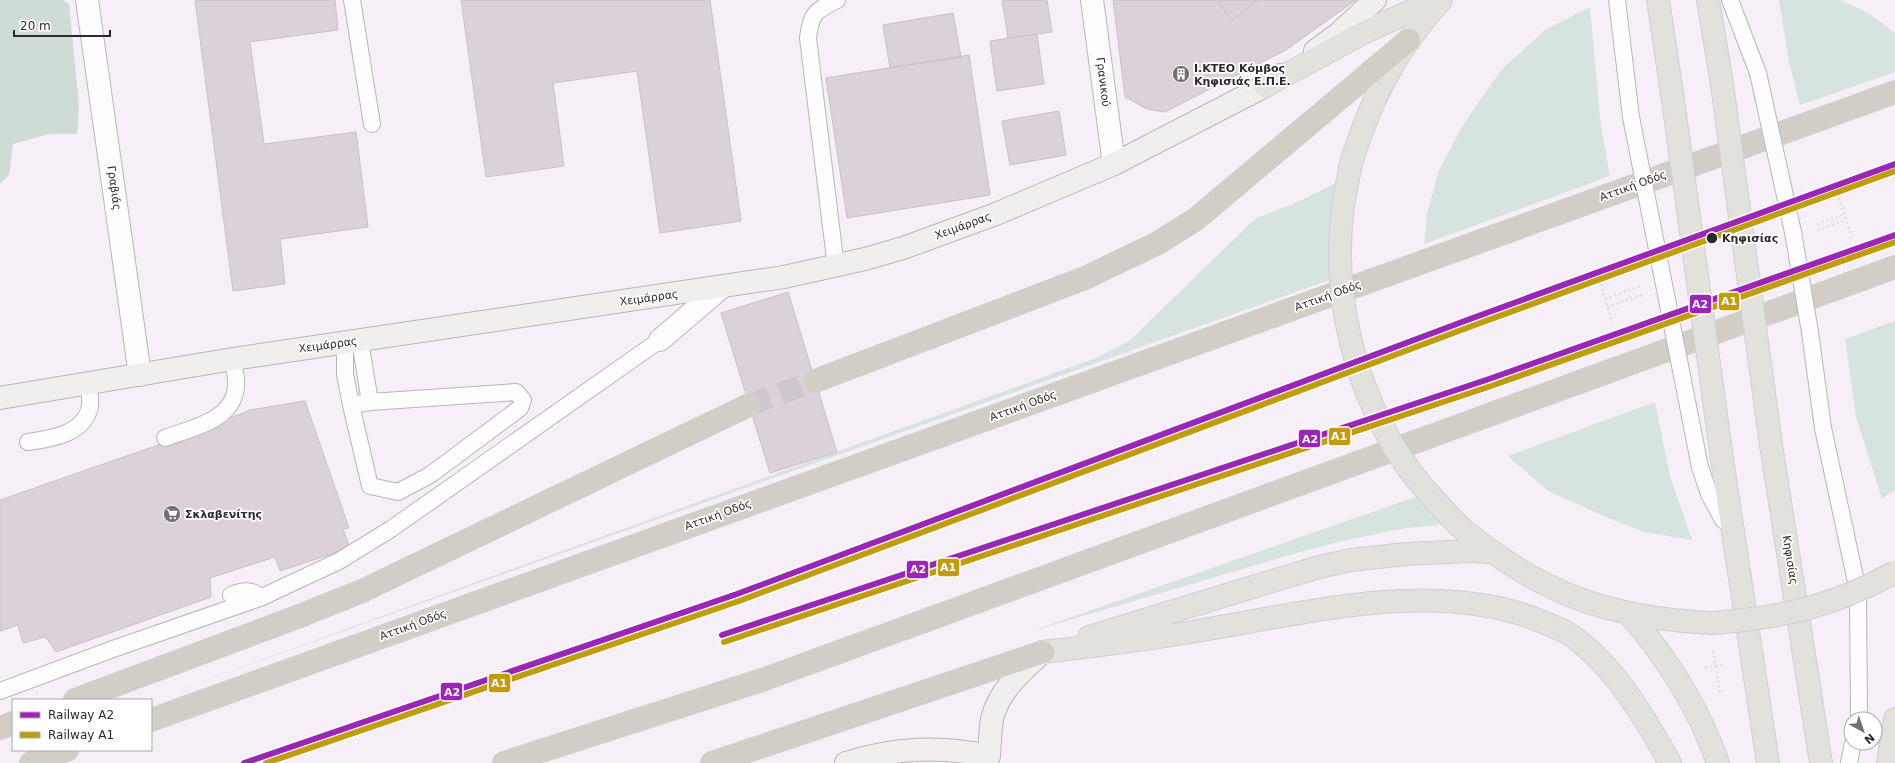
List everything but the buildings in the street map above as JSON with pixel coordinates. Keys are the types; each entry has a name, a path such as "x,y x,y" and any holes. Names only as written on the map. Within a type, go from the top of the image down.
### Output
{"highway":[{"path":"815,380 1085,278 1158,243 1196,219 1409,40"},
{"name":"Αττική Οδός","path":"152,720 1895,92"},
{"path":"504,763 762,680 1895,267"},
{"path":"78,699 297,617 362,590 749,405"},
{"path":"712,763 1043,652"},
{"path":"0,728 12,723"},
{"path":"31,763 64,751"}],"main road":[{"path":"1265,86 1365,32 1435,0"},
{"path":"1441,0 1418,25 1396,58 1377,92 1362,129 1350,167 1343,206 1340,245 1341,284 1346,324 1354,356 1369,399 1387,434 1404,461 1432,498 1466,531 1491,552 1524,573 1559,591 1596,605 1629,614 1653,618 1712,623 1752,620 1791,614 1866,588 1895,572"},
{"path":"1658,0 1722,459 1768,763"},
{"name":"Κηφισίας","path":"1708,0 1722,84 1771,445 1803,638 1821,763"},
{"path":"1043,652 1149,618 1319,567 1351,560 1406,554 1469,551 1491,552"},
{"path":"1043,652 1141,640 1314,611 1396,600 1464,601 1523,614 1568,633 1598,658 1609,670 1637,708 1670,763"},
{"path":"1629,614 1642,629 1686,690 1702,722 1718,763"},
{"path":"1888,763 1895,718"}],"street":[{"name":"Γραβιάς","path":"87,0 140,375"},
{"name":"Γρανικού","path":"1092,0 1114,164"},
{"name":"Χειμάρρας","path":"0,398 233,359 722,287 836,267 903,248 996,214 1114,164 1265,86 1338,34 1374,0"},
{"path":"660,340 722,287"},
{"path":"846,763 871,755 899,750 965,751 989,760 992,718 1001,697 1017,675 1043,652"}],"lane":[{"path":"352,0 372,124"},
{"path":"836,267 808,38 810,20 820,8 837,0"},
{"path":"1617,0 1631,117 1700,467 1709,494 1723,520 1733,525"},
{"path":"1730,0 1758,73 1793,232 1810,332 1823,428 1858,591 1859,711"},
{"path":"0,691 260,598 339,562 391,530 660,340"},
{"path":"352,342 370,402"},
{"path":"351,405 370,402 516,392 523,400 520,408 430,474 398,492 370,486 351,405 346,374 352,342"},
{"path":"165,438 211,421 223,413 232,402 236,387 233,359"},
{"path":"28,442 55,438 72,430 81,422 88,414 90,404 88,384"},
{"path":"231,595 242,591 252,592 260,598"},
{"path":"1849,763 1851,751"}],"path":[{"path":"1839,198 1852,238"},
{"path":"1840,216 1844,214"},
{"path":"1819,230 1846,220"},
{"path":"1601,284 1605,299 1609,306 1612,323"},
{"path":"1609,306 1665,286"},
{"path":"1605,299 1636,288"},
{"path":"1712,645 1720,696"}],"shaded area":[{"path":"0,0 63,0 69,4 79,105 77,134 49,134 13,144 9,175 0,184"},
{"path":"1779,0 1840,0 1870,14 1895,33 1895,72 1800,105 1789,62"},
{"path":"1590,7 1601,127 1610,176 1424,244 1427,214 1439,170 1464,123 1502,69 1545,30"},
{"path":"1338,182 1335,278 152,699 1096,358 1129,341 1256,218 1291,205"},
{"path":"1895,321 1895,490 1882,499 1856,417 1845,339"},
{"path":"1655,402 1670,476 1692,540 1644,532 1548,491 1508,456"},
{"path":"1424,494 1452,524 1406,528 1351,539 1300,552 1029,632"}],"tunnel":[{"path":"749,405 815,381"}],"rail line":[{"name":"A2","path":"244,763 737,594 1470,319 1895,164"},
{"name":"A1","path":"266,763 739,601 1472,326 1895,171"},
{"name":"A2","path":"722,635 1489,379 1895,235"},
{"name":"A1","path":"724,642 1491,386 1895,242"}],"place":[{"name":"Ι.ΚΤΕΟ Κόμβος Κηφισιάς Ε.Π.Ε.","path":"1181,74"},
{"name":"Κηφισίας","path":"1712,238"},
{"name":"Σκλαβενίτης","path":"172,514"}]}
